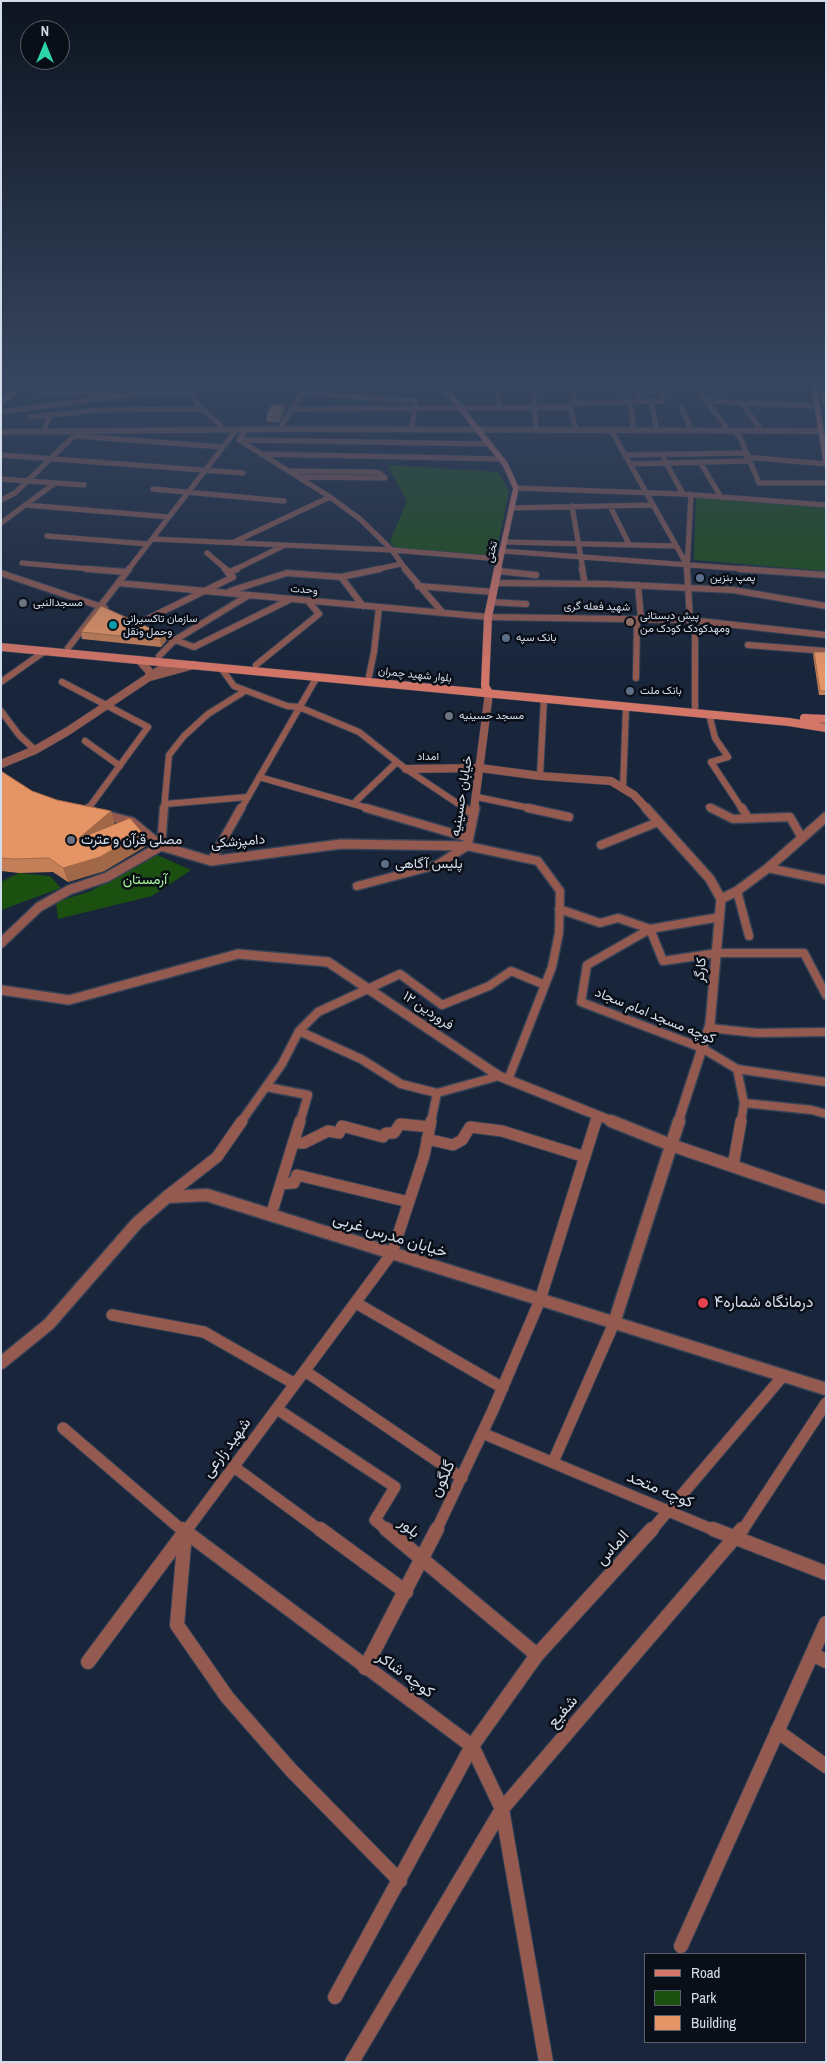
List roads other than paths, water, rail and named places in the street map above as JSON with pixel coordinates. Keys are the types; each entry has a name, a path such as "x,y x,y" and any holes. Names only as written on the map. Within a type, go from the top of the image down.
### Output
{"main road":[{"path":"514,482 516,488"},
{"name":"تختی","path":"487,690 488,617 516,488"},
{"name":"بلوار شهید چمران","path":"1,641 256,665 318,674 487,690 826,719"},
{"name":"بلوار شهید چمران","path":"1,647 194,666 369,676 544,699 789,722 826,728"}],"street":[{"path":"1,500 15,493 27,482"},
{"path":"45,482 84,485"},
{"path":"68,648 196,482"},
{"path":"306,482 360,518 392,550 418,586 443,613"},
{"path":"641,482 687,565"},
{"path":"677,482 683,494"},
{"path":"713,482 722,497"},
{"path":"759,482 826,483"},
{"path":"1,523 55,483"},
{"path":"516,488 691,494 826,505"},
{"path":"153,489 284,501"},
{"path":"691,494 687,565 692,620 695,707"},
{"path":"231,543 330,497"},
{"path":"26,505 169,517"},
{"path":"511,508 653,505"},
{"path":"572,506 585,584"},
{"path":"610,506 629,544"},
{"path":"47,536 148,544"},
{"path":"153,538 392,550 500,559"},
{"path":"504,542 676,546"},
{"path":"229,572 284,546"},
{"path":"502,551 826,575"},
{"path":"137,624 233,577 207,553"},
{"path":"22,563 126,572"},
{"path":"224,593 287,573 341,578 401,564"},
{"path":"498,571 536,575"},
{"path":"1,573 108,609"},
{"path":"341,578 363,606"},
{"name":"وحدت","path":"118,583 488,617"},
{"path":"495,583 585,584 733,590 826,606"},
{"path":"418,586 493,592"},
{"path":"636,678 639,619 638,586"},
{"path":"159,656 174,640 249,595"},
{"path":"130,620 194,647 291,599"},
{"path":"256,665 319,614 308,601"},
{"path":"491,602 526,604"},
{"path":"369,676 374,652 379,607"},
{"name":"شهید فعله گری","path":"488,617 692,620 826,635"},
{"path":"748,645 826,651"},
{"path":"1,682 46,651"},
{"path":"139,660 149,671 150,677"},
{"path":"1,764 35,750 170,663"},
{"path":"150,677 194,666"},
{"path":"221,668 234,686 287,706 299,707 358,732 397,762 473,814"},
{"path":"211,861 318,674"},
{"path":"62,682 148,727 120,766 83,811"},
{"name":"خیابان حسینیه","path":"357,886 437,865 468,842 477,797 487,690"},
{"path":"1,943 39,907 69,890 107,877 161,846 169,755 184,736 208,714 246,691"},
{"path":"540,776 544,699"},
{"path":"623,788 626,707"},
{"path":"1,711 19,735 35,750"},
{"path":"709,714 715,738 728,757 711,762 748,818"},
{"path":"85,741 120,766"},
{"path":"353,804 397,762"},
{"name":"امداد","path":"406,768 480,768"},
{"path":"480,768 540,776 611,781 634,794 710,879 721,899 737,891 768,868 826,817"},
{"path":"259,777 353,804 468,842 538,861 560,891 557,942 552,967 503,1078 437,1093 401,1084 360,1059 299,1032"},
{"path":"165,804 248,797"},
{"path":"477,797 570,817"},
{"path":"709,807 733,819 790,817 802,838"},
{"name":"دامپزشکی","path":"83,811 132,822 161,846 211,861 341,844 468,842"},
{"path":"601,845 658,822"},
{"path":"768,868 826,880"},
{"path":"737,891 749,936"},
{"name":"کارگر","path":"614,1323 709,1028 721,899"},
{"path":"559,909 600,923 618,918 650,929 663,962 717,953 804,953 826,995"},
{"name":"کوچه مسجد امام سجاد","path":"720,917 650,929 587,965 581,1002 702,1048 737,1069"},
{"name":"۱۲ فروردین","path":"1,990 69,1000 238,954 328,962 503,1078 671,1145 826,1198"},
{"path":"1,1363 49,1324 137,1223 167,1196 218,1157 282,1064 299,1032 318,1012 400,974 442,1005 489,986 511,971 545,985"},
{"path":"709,1028 757,1033 826,1032"},
{"path":"733,1166 744,1103 737,1069 826,1082"},
{"path":"267,1087 308,1095 271,1215"},
{"name":"شهید زارعی","path":"88,1662 392,1254 427,1139 437,1093"},
{"path":"744,1103 812,1110 826,1114"},
{"name":"گلگون","path":"365,1668 422,1561 503,1388 540,1300 598,1116"},
{"path":"293,1143 304,1143 328,1131 339,1133 342,1126 383,1137 386,1133 394,1133 400,1124 430,1127"},
{"path":"427,1139 453,1145 462,1140 470,1127 502,1131 585,1157"},
{"path":"281,1184 294,1184 298,1175 409,1202"},
{"name":"خیابان مدرس غربی","path":"167,1196 207,1195 826,1389"},
{"path":"356,1303 503,1388"},
{"path":"112,1315 204,1332 295,1384"},
{"path":"553,1462 614,1323"},
{"path":"305,1371 462,1478"},
{"name":"الماس","path":"335,1996 400,1882 472,1746 537,1655 669,1511 783,1376"},
{"name":"شفیع","path":"352,2062 502,1809 736,1540 826,1403"},
{"name":"بلور","path":"277,1409 395,1487 375,1520 537,1655"},
{"name":"کوچه شاکر","path":"63,1428 185,1532 472,1746 502,1809 546,2062"},
{"name":"کوچه متحد","path":"482,1433 736,1540 826,1573"},
{"path":"234,1467 406,1592"},
{"path":"185,1532 177,1624 227,1697 291,1770 400,1882"},
{"path":"681,1946 826,1623"},
{"path":"812,1654 826,1661"},
{"path":"778,1730 826,1766"}],"place":[{"name":"پمپ بنزین","path":"700,578"},
{"name":"مسجدالنبی","path":"23,603"},
{"name":"پیش دبستانی ومهدکودک کودک من","path":"630,622"},
{"name":"سازمان تاکسیرانی وحمل ونقل","path":"113,625"},
{"name":"بانک سپه","path":"506,638"},
{"name":"بانک ملت","path":"630,691"},
{"name":"مسجد حسینیه","path":"449,716"},
{"name":"مصلی قرآن و عترت","path":"71,840"},
{"name":"پلیس آگاهی","path":"385,864"},
{"name":"درمانگاه شماره۴","path":"703,1303"}],"park label":[{"name":"آرمستان","path":"145,880"}]}
